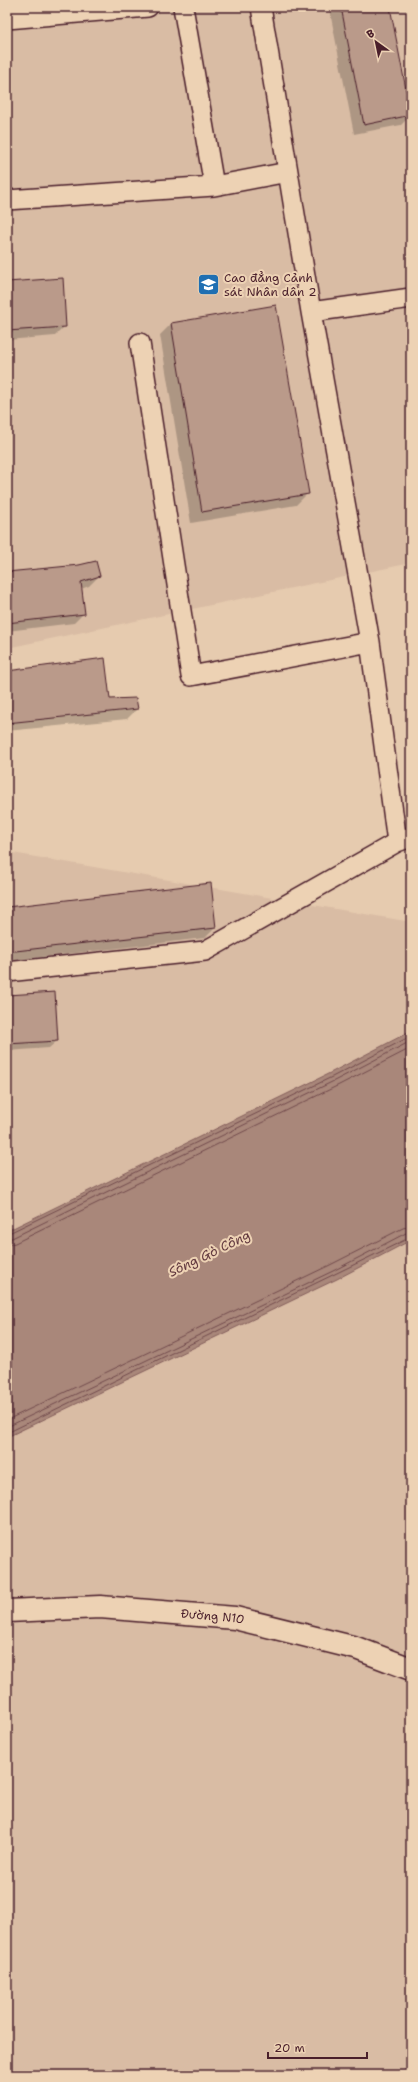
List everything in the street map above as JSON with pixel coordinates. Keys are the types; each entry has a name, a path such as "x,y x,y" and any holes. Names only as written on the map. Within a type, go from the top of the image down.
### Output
{"street":[{"name":"Đường N10","path":"7,1611 100,1607 235,1618 356,1648 411,1669"}],"lane":[{"path":"7,19 148,7"},
{"path":"183,7 214,186"},
{"path":"7,972 205,951 404,839 311,312 261,7"},
{"path":"7,200 214,186 288,172"},
{"path":"311,312 411,298"},
{"path":"140,343 191,676 370,642"}],"shaded area":[{"name":"Cao đẳng Cảnh sát Nhân dân 2","path":"7,7 411,7 411,563 7,648"},
{"path":"7,852 411,922 411,2075 7,2075"}],"water":[{"name":"Sông Gò Công","path":"411,1031 411,1240 337,1279 7,1437 7,1231 332,1072"}],"building":[{"path":"341,7 390,7 411,115 364,125"},
{"path":"63,278 66,327 7,331 7,282"},
{"path":"276,305 309,494 202,512 171,323"},
{"path":"96,561 100,576 81,582 85,614 7,623 7,572 79,565"},
{"path":"105,658 110,699 136,698 138,709 7,723 7,671"},
{"path":"211,883 216,928 7,952 7,907"},
{"path":"55,992 58,1041 7,1044 7,995"}],"place":[{"name":"Cao đẳng Cảnh sát Nhân dân 2","path":"209,285"}]}
